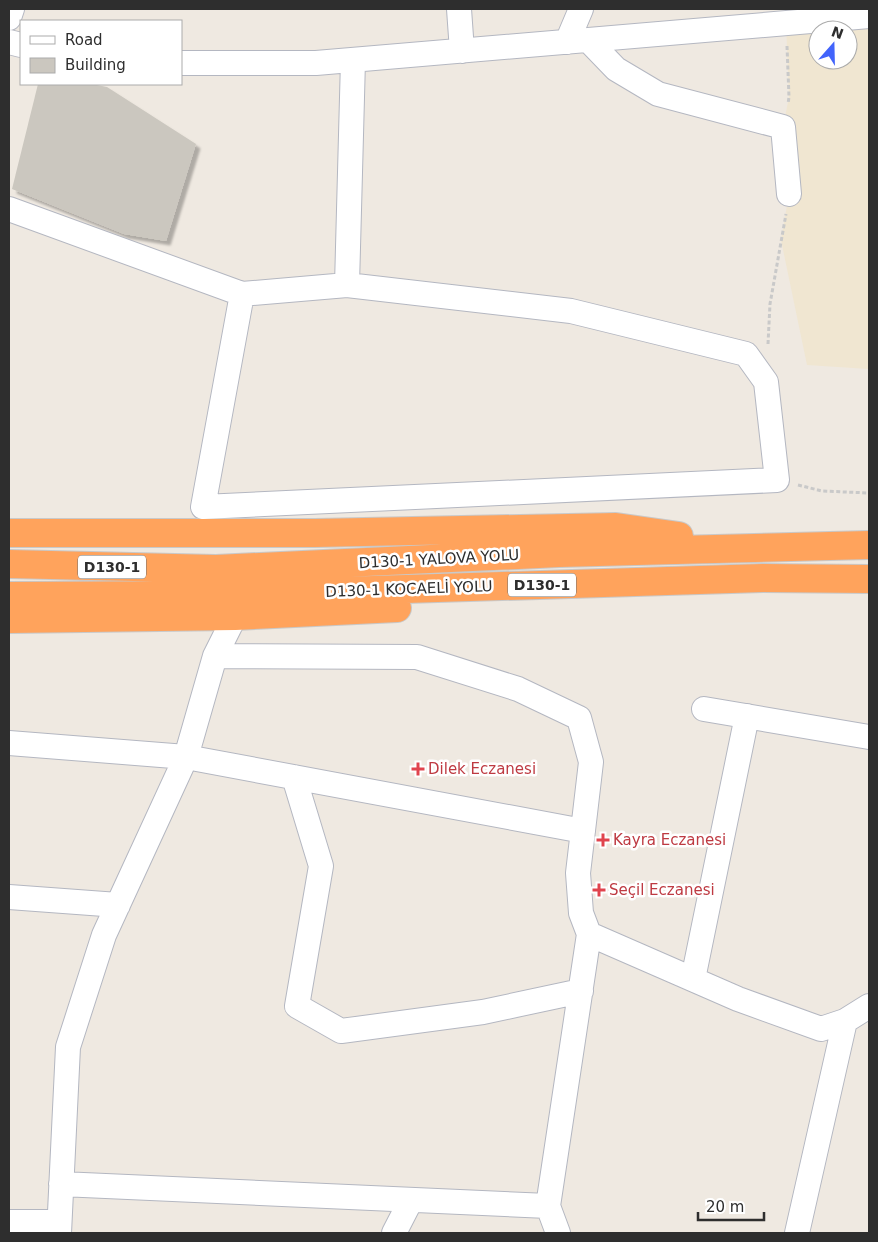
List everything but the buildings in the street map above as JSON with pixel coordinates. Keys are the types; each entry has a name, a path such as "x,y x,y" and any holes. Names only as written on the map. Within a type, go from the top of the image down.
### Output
{"highway":[{"path":"9,533 315,533 616,527 755,547"},
{"name":"D130-1 YALOVA YOLU","path":"9,564 215,582 559,553 869,545"},
{"path":"9,612 235,616 619,596 763,578"},
{"name":"D130-1 KOCAELİ YOLU","path":"9,612 215,582 869,579"}],"street":[{"path":"9,18 12,9"},
{"path":"460,9 462,51"},
{"path":"577,41 581,9"},
{"path":"182,63 316,63 577,41 728,19 786,23 864,14"},
{"path":"577,41 616,69 658,94 783,127 789,194"},
{"path":"347,285 353,60"},
{"path":"9,209 242,294 347,285 571,311 746,354 766,382 777,480 202,507 242,294"},
{"path":"9,1222 59,1228 68,1047 104,936 186,757 215,656 235,616"},
{"path":"215,656 417,657 518,689 579,718 591,762 578,881 581,913 590,934 548,1206 558,1233"},
{"path":"704,709 869,738"},
{"path":"693,979 747,716"},
{"path":"9,743 186,757 583,831"},
{"path":"294,777 321,866 297,1006 341,1031 483,1012 581,991"},
{"path":"9,897 118,905"},
{"path":"590,934 738,999 821,1029 845,1021 869,1006"},
{"path":"798,1233 845,1021"},
{"path":"62,1184 548,1206"},
{"path":"394,1233 411,1200"}],"path":[{"path":"783,127 789,97 786,23"},
{"path":"766,382 770,304 789,194"},
{"path":"777,480 822,491 869,492"}],"shaded area":[{"path":"869,16 869,369 807,365 781,240 789,194 783,127 789,97 786,23 808,21 808,70 858,70 858,20 822,20"}],"place":[{"name":"Dilek Eczanesi","path":"418,769"},
{"name":"Kayra Eczanesi","path":"603,840"},
{"name":"Seçil Eczanesi","path":"599,890"}]}
